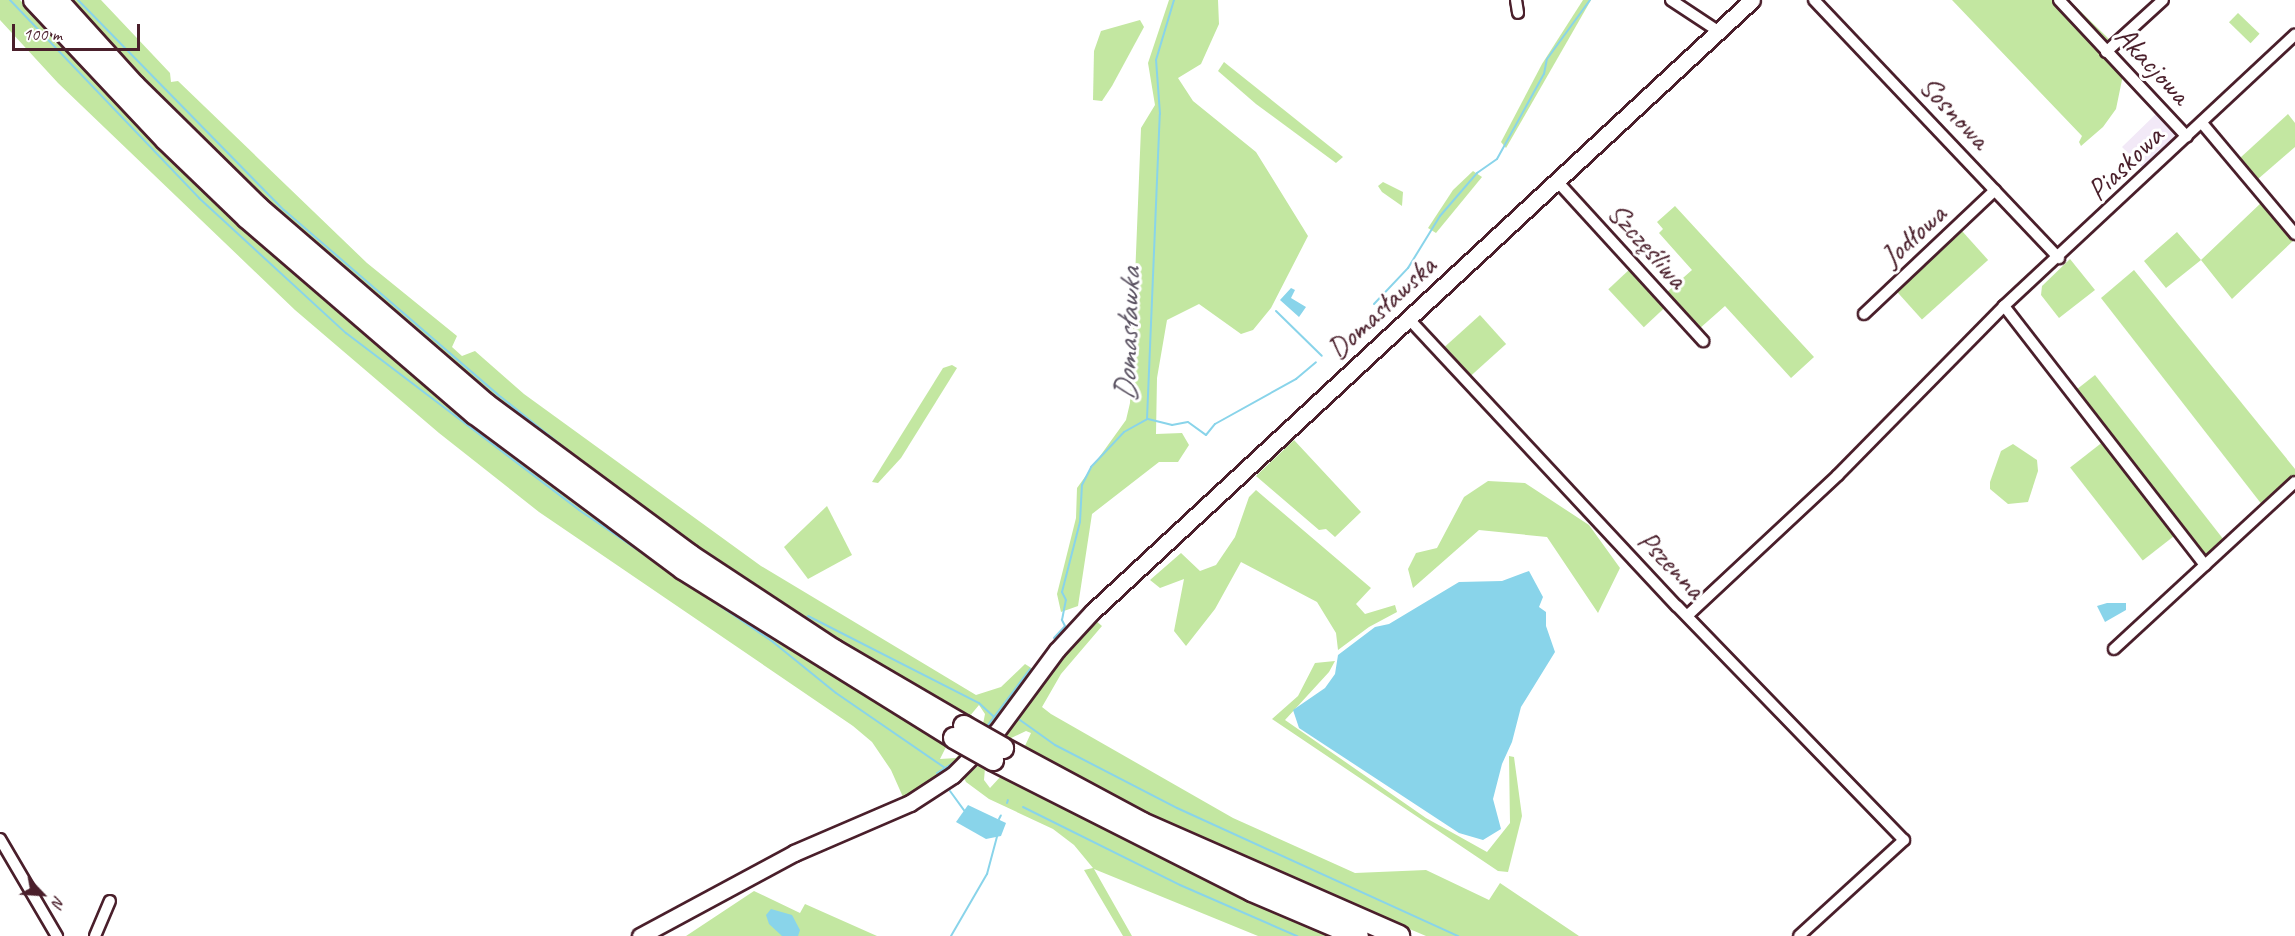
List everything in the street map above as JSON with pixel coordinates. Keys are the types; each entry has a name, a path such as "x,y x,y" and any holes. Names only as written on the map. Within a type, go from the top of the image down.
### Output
{"highway":[{"path":"34,0 111,82 256,226 475,414 683,569 998,754 1252,891 1358,936"},
{"path":"62,5 135,86 200,151 392,326 579,476 690,555 959,732"},
{"path":"998,754 1142,823 1399,936"}],"street":[{"path":"1516,0 1518,13"},
{"path":"1671,0 1718,31"},
{"name":"Domasławska","path":"640,936 794,854 932,790 970,760 997,731 1051,658 1092,612 1752,0"},
{"name":"Sosnowa","path":"1814,0 2059,258"},
{"name":"Akacjowa","path":"2059,0 2187,137"},
{"path":"2106,52 2163,0"},
{"name":"Piaskowa","path":"1688,615 1854,460 2004,306 2059,258 2295,35"},
{"path":"2202,123 2295,234"},
{"name":"Szczęśliwa","path":"1557,181 1703,341"},
{"name":"Jodłowa","path":"1864,314 1995,190"},
{"path":"2004,306 2205,565"},
{"name":"Pszenna","path":"1408,318 1904,840 1799,936"},
{"path":"2114,649 2295,482"},
{"path":"0,839 57,936"},
{"path":"95,936 110,901"}],"shaded area":[{"path":"2158,112 2179,134 2178,140 2168,150 2164,146 2156,153 2158,159 2144,169 2122,147"}],"green space":[{"path":"0,0 20,0 212,198 343,317 458,413 572,501 711,599 936,738 946,747 940,759 956,758 983,724 985,714 979,705 969,717 958,712 795,613 676,532 485,392 278,212 160,98 67,0 101,0 170,73 171,82 178,81 367,263 457,336 452,347 462,356 475,351 524,394 761,566 976,695 1001,687 1025,664 1036,671 964,761 903,797 891,770 872,742 853,726 539,512 439,433 295,310 58,83 0,20"},
{"path":"1169,0 1218,0 1219,24 1201,64 1178,78 1193,101 1256,152 1308,236 1271,308 1253,330 1241,334 1199,304 1167,320 1157,378 1156,434 1182,433 1189,445 1178,462 1159,462 1092,514 1078,606 1061,612 1057,594 1076,518 1077,488 1126,420 1130,403 1141,128 1155,105 1148,63"},
{"path":"1583,0 1591,0 1506,148 1501,142 1542,64"},
{"path":"1952,0 2054,0 2123,75 2116,109 2103,127 2081,146 2079,142 2082,136"},
{"path":"2062,0 2069,0 2112,42 2106,44"},
{"path":"2238,13 2260,34 2251,43 2229,22"},
{"path":"1140,20 1144,27 1112,86 1102,101 1093,100 1094,51 1101,31"},
{"path":"1224,62 1343,157 1336,163 1256,104 1218,71"},
{"path":"2288,114 2295,123 2295,147 2258,179 2240,158"},
{"path":"1473,171 1482,177 1436,233 1428,228 1453,190"},
{"path":"1383,182 1403,192 1402,206 1382,192 1378,186"},
{"path":"2262,202 2294,240 2232,299 2201,260"},
{"path":"1675,206 1814,357 1791,378 1725,306 1699,329 1666,293 1692,270 1659,233 1663,229 1657,222"},
{"path":"1962,231 1988,260 1922,320 1896,291"},
{"path":"2177,232 2201,260 2166,288 2144,261"},
{"path":"2070,259 2095,290 2059,318 2041,295 2042,286"},
{"path":"1631,268 1666,306 1644,327 1608,289"},
{"path":"2134,270 2295,469 2295,476 2263,506 2101,298"},
{"path":"1480,315 1506,344 1471,375 1445,346"},
{"path":"952,365 957,368 901,458 878,483 872,482 943,368"},
{"path":"2095,375 2225,541 2205,557 2075,390"},
{"path":"1294,440 1361,512 1335,537 1326,529 1319,530 1256,476"},
{"path":"2104,441 2177,534 2143,560 2070,467"},
{"path":"2013,444 2037,460 2038,471 2028,502 2008,504 1990,489 1990,482 2001,451"},
{"path":"1488,481 1525,483 1589,525 1620,568 1598,613 1547,537 1479,530 1413,588 1408,569 1416,553 1437,548 1464,497"},
{"path":"1256,490 1371,588 1356,604 1365,614 1395,605 1397,612 1369,627 1338,650 1336,633 1317,602 1241,562 1215,609 1186,646 1174,631 1184,579 1160,588 1150,580 1181,553 1200,571 1216,565 1235,537 1249,497"},
{"path":"827,506 852,555 808,579 784,547"},
{"path":"1095,620 1102,626 1061,674 1042,707 1051,714 1233,818 1355,873 1426,870 1489,900 1500,883 1579,936 1426,936 1226,851 1119,798 1024,748 1031,733 1026,731 1009,739 1001,734 1042,676"},
{"path":"1335,661 1329,672 1285,720 1426,818 1487,852 1510,823 1509,756 1514,757 1522,816 1508,872 1498,871 1272,719 1298,696 1315,663"},
{"path":"979,765 985,768 984,780 990,788 1001,776 1011,779 1161,856 1336,936 1258,936 1094,869 1132,936 1123,936 1084,870 1093,868 1074,845 1053,829 989,799 966,782 964,778"},
{"path":"754,891 800,913 805,904 877,936 686,936"}],"water":[{"path":"1291,288 1295,290 1291,298 1306,307 1299,317 1280,300"},
{"path":"1529,571 1543,597 1539,607 1546,612 1546,626 1555,652 1521,707 1512,742 1502,764 1493,799 1501,829 1483,840 1459,833 1299,728 1293,710 1325,688 1335,674 1338,655 1375,627 1389,624 1459,582 1502,581"},
{"path":"2107,603 2126,603 2126,610 2105,622 2097,606"},
{"path":"968,805 1006,823 1001,836 986,839 956,822"},
{"path":"771,909 792,915 800,930 798,936 782,936 769,924 766,915"}],"waterway":[{"path":"10,0 199,198 346,333 579,510 773,642 836,693 945,768"},
{"path":"78,0 284,210 501,397 596,473"},
{"name":"Domasławka","path":"1054,638 1065,626 1062,620 1066,600 1062,592 1080,522 1082,485 1091,467 1124,432 1147,419 1160,114 1156,60 1174,0"},
{"path":"1374,304 1408,268 1440,216 1477,173 1497,159 1544,74 1547,59 1590,0"},
{"path":"1276,311 1322,356"},
{"path":"1148,419 1172,425 1188,422 1206,435 1215,424 1296,379 1316,362"},
{"path":"808,616 979,703 994,717"},
{"name":"Domasławka","path":"985,729 1030,669"},
{"path":"1020,720 1055,745 1177,808 1458,936"},
{"name":"Domasławka","path":"937,773 959,759"},
{"name":"Domasławka","path":"950,791 964,810"},
{"path":"1023,807 1180,885 1297,936"},
{"path":"999,819 1001,815"},
{"name":"Domasławka","path":"951,936 987,874 997,836"}]}
